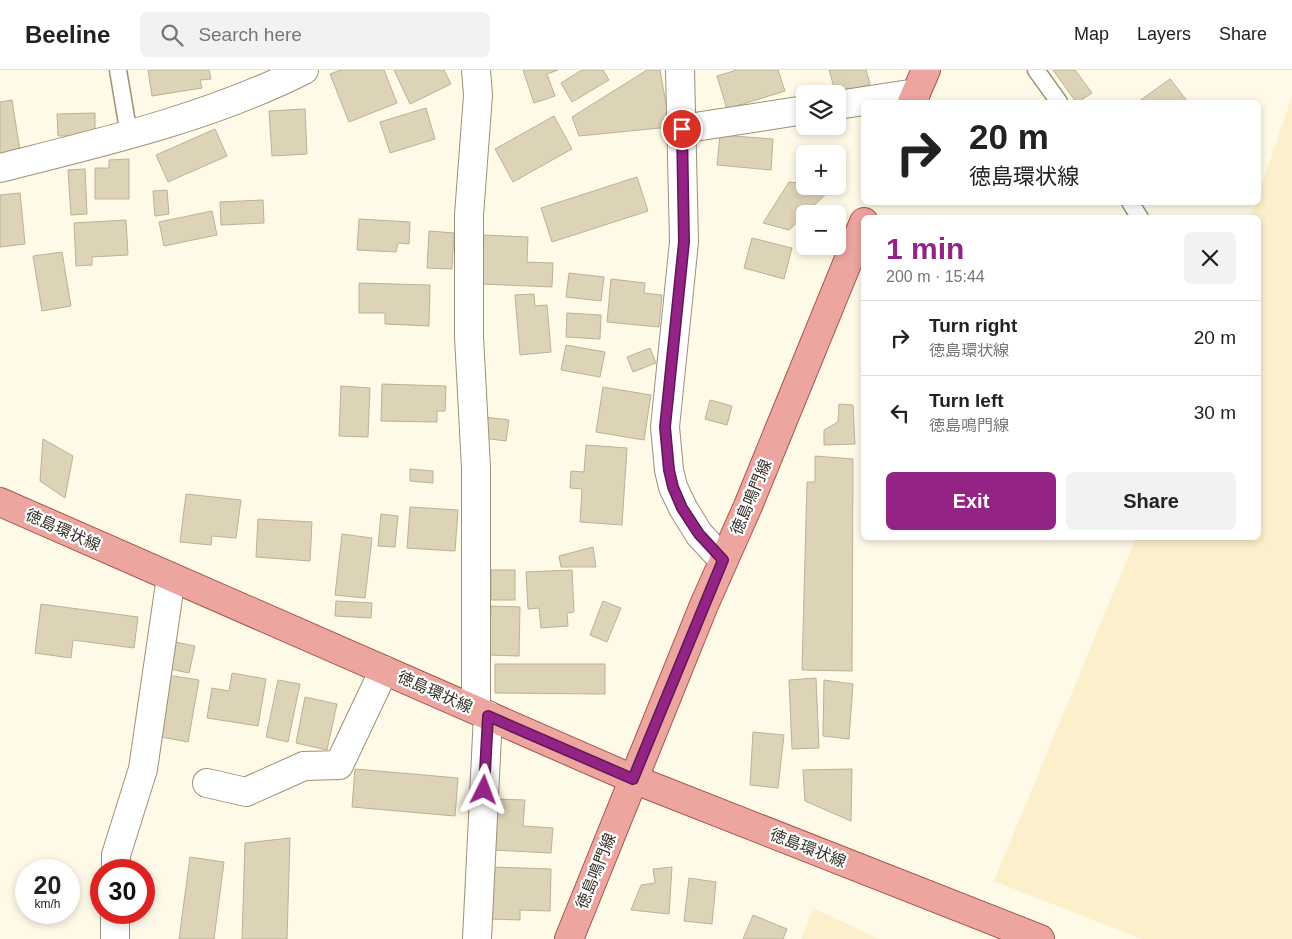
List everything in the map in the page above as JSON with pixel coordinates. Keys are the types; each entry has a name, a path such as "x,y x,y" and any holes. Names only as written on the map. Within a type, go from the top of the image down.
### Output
{"main road":[{"name":"徳島鳴門線","path":"569,939 723,560 748,506 861,229"},
{"name":"徳島環状線","path":"0,502 633,779 1040,939"}],"street":[{"path":"0,168 129,135 212,110 304,70"},
{"path":"476,70 478,95 469,215 469,338 476,468 482,713 477,939"},
{"path":"680,70 684,242 665,427 669,470 673,487 682,508 699,534 723,560"},
{"path":"862,100 918,88"},
{"path":"846,103 861,100"},
{"path":"682,129 796,111"},
{"path":"116,859 143,769 171,577"},
{"path":"207,783 246,792 304,766 339,764 384,670"},
{"path":"115,924 115,939"}],"lane":[{"path":"118,70 129,135"},
{"path":"1036,70 1058,100"}],"shaded area":[{"path":"1292,96 1292,939 1141,939 994,881 1135,540 1261,540 1261,215 1251,215 1255,205 1261,205 1261,187"},
{"path":"813,908 879,939 801,939"}],"building":[{"path":"148,70 209,70 211,79 200,80 202,88 152,96"},
{"path":"341,70 384,70 397,103 349,122 330,74"},
{"path":"394,70 444,70 451,84 410,104"},
{"path":"523,70 558,70 547,74 555,96 534,103"},
{"path":"582,70 603,70 609,80 572,102 561,83"},
{"path":"647,70 660,70 670,127 579,136 572,117"},
{"path":"737,70 778,70 785,91 727,109 717,76"},
{"path":"829,70 866,70 870,84 846,91 846,85 833,85"},
{"path":"1053,70 1075,70 1092,93 1081,100 1075,100"},
{"path":"1170,79 1186,100 1141,100"},
{"path":"12,100 20,151 0,154 0,102"},
{"path":"426,108 435,139 390,153 380,122"},
{"path":"305,109 307,154 272,156 269,111"},
{"path":"95,113 95,135 58,136 57,114"},
{"path":"554,116 572,149 513,182 495,149"},
{"path":"215,129 227,156 168,182 156,155"},
{"path":"720,135 773,139 771,170 717,165"},
{"path":"129,159 129,199 95,199 95,168 109,168 109,160"},
{"path":"85,169 87,214 71,215 68,170"},
{"path":"637,177 648,211 552,242 541,208"},
{"path":"789,182 796,183 796,195 825,195 815,205 796,205 796,223 789,230 763,223"},
{"path":"167,190 169,214 155,216 153,191"},
{"path":"20,193 25,244 0,247 0,195"},
{"path":"263,200 264,223 221,225 220,202"},
{"path":"212,211 217,235 164,246 159,222"},
{"path":"359,219 410,222 409,244 398,243 396,252 357,250"},
{"path":"126,220 128,255 92,257 92,265 76,266 74,223"},
{"path":"429,231 454,233 452,269 427,268"},
{"path":"484,235 528,237 527,262 553,263 552,287 482,284"},
{"path":"752,238 792,248 784,279 744,268"},
{"path":"62,252 71,306 42,311 33,256"},
{"path":"569,273 604,277 601,301 566,297"},
{"path":"611,279 645,283 644,293 662,295 659,327 607,322"},
{"path":"359,283 430,285 429,326 385,324 385,313 359,313"},
{"path":"534,294 535,306 547,305 551,352 520,355 515,295"},
{"path":"567,313 601,315 600,339 566,337"},
{"path":"566,345 605,352 600,377 561,370"},
{"path":"650,348 656,363 633,372 627,357"},
{"path":"382,384 446,386 445,411 437,411 437,422 381,421"},
{"path":"341,386 370,388 368,437 339,436"},
{"path":"603,387 651,395 644,440 596,432"},
{"path":"710,400 732,406 727,425 705,419"},
{"path":"839,404 853,405 855,444 824,445 824,430 838,422"},
{"path":"485,417 509,420 506,441 482,438"},
{"path":"43,439 73,456 65,498 40,481"},
{"path":"586,445 627,448 622,525 580,522 582,489 570,488 571,471 584,472"},
{"path":"815,456 853,459 852,671 802,670 807,482 815,482"},
{"path":"410,469 433,471 433,483 410,481"},
{"path":"186,494 241,500 236,538 212,536 211,545 180,542"},
{"path":"410,507 458,510 455,551 407,548"},
{"path":"381,514 398,516 395,547 378,546"},
{"path":"258,519 312,522 310,561 256,557"},
{"path":"342,534 372,538 365,598 335,595"},
{"path":"593,547 596,567 561,567 559,556"},
{"path":"491,570 515,570 515,600 491,600"},
{"path":"572,570 574,612 567,613 568,626 541,628 539,608 528,609 526,572"},
{"path":"336,601 372,603 371,618 335,616"},
{"path":"603,601 621,608 607,642 590,635"},
{"path":"41,604 138,617 134,648 73,640 71,658 35,653"},
{"path":"491,606 520,607 519,656 489,655"},
{"path":"170,641 195,646 189,673 165,668"},
{"path":"495,664 605,664 605,694 495,693"},
{"path":"232,673 266,679 258,726 207,718 212,688 229,691"},
{"path":"167,675 199,680 188,742 156,736"},
{"path":"816,678 819,748 792,749 789,680"},
{"path":"278,680 300,684 288,742 266,737"},
{"path":"824,680 853,684 849,739 823,736"},
{"path":"305,697 337,704 327,750 296,743"},
{"path":"753,732 784,735 778,788 750,785"},
{"path":"355,769 458,778 455,816 352,807"},
{"path":"852,769 851,821 805,801 803,770"},
{"path":"495,799 525,800 523,826 553,828 551,853 493,850"},
{"path":"290,838 287,939 242,939 245,843"},
{"path":"190,857 224,862 214,939 179,939"},
{"path":"492,867 551,869 550,911 520,910 520,920 491,919"},
{"path":"672,867 669,914 631,910 641,885 655,883 653,869"},
{"path":"689,878 716,882 712,924 684,921"},
{"path":"753,915 787,929 783,939 743,939"}],"route":[{"path":"484,790 488,716 633,779 723,560 699,534 682,508 673,487 669,470 665,427 684,242 682,129"}]}
